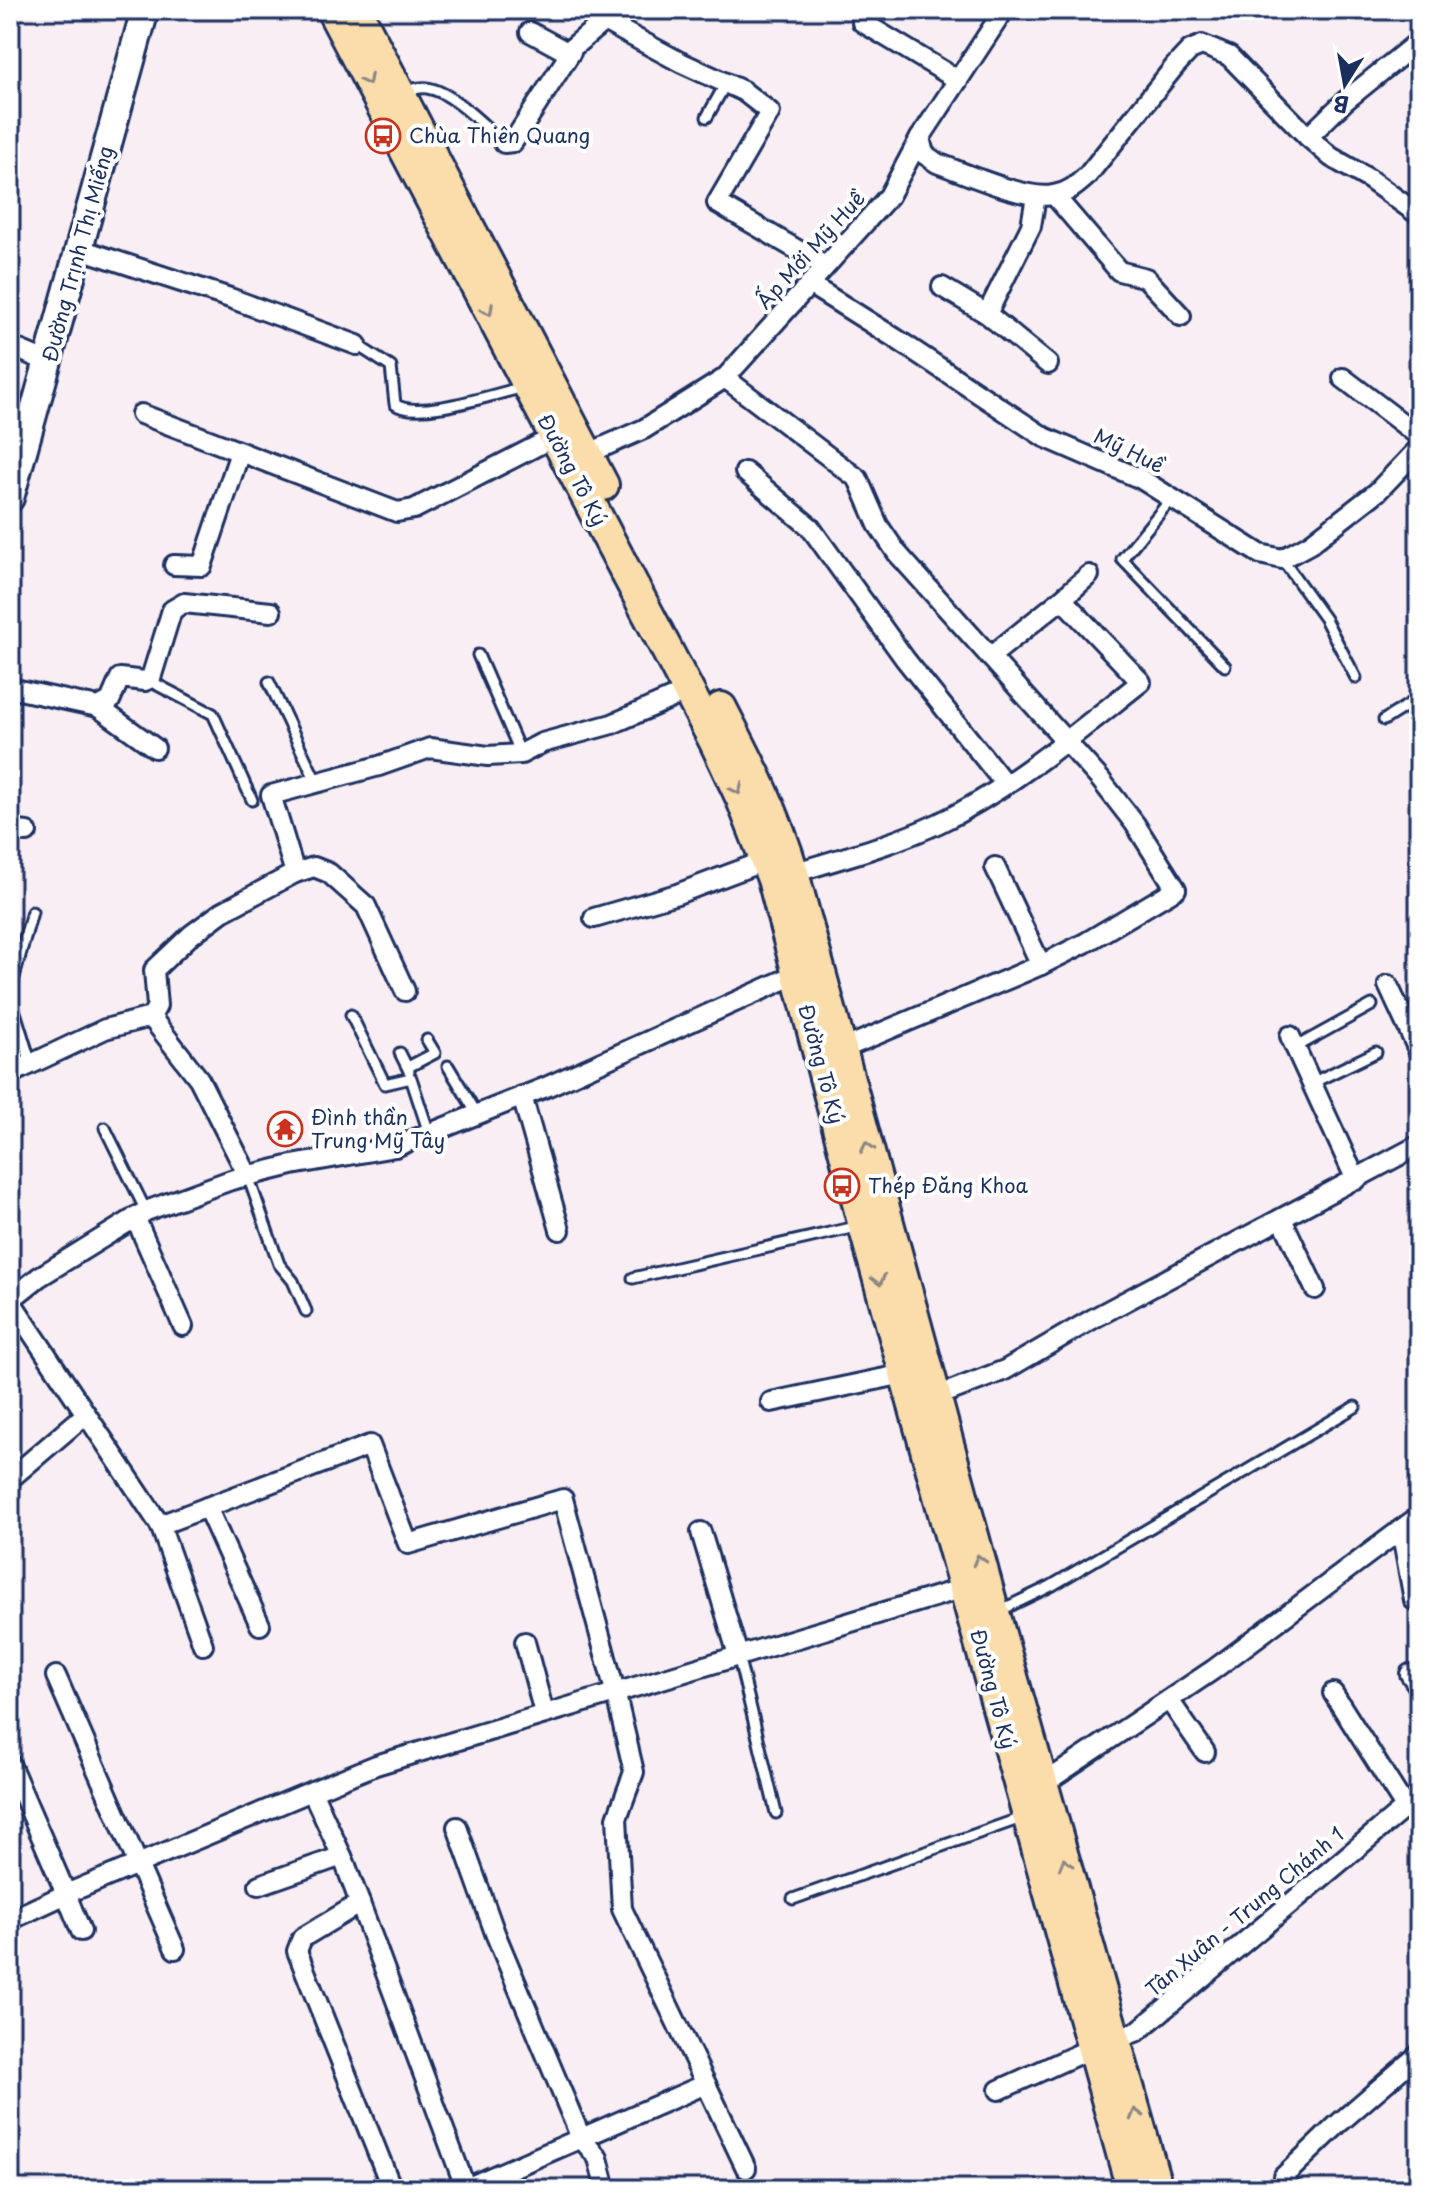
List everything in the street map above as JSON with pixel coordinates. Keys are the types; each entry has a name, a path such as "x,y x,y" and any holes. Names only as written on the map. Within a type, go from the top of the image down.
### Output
{"main road":[{"name":"Đường Trịnh Thị Miếng","path":"10,498 145,10"},
{"name":"Đường Tô Ký","path":"332,10 741,797 780,866 830,1054 935,1397 1043,1784 1104,2045 1132,2189"},
{"name":"Đường Tô Ký","path":"356,10 759,780 781,831 780,866"},
{"name":"Đường Tô Ký","path":"830,1054 864,1226 1028,1816 1104,2045 1157,2189"}],"street":[{"path":"862,10 862,22 958,80"},
{"name":"Ấp Mới Mỹ Huề","path":"587,454 644,429 725,378 889,196 920,138 1004,10"},
{"path":"504,143 513,142 571,52 604,21 680,62 743,91 770,112 717,203 825,266"},
{"path":"530,32 563,51 571,52"},
{"path":"1308,137 1345,101 1419,41"},
{"path":"987,314 1045,196 1073,188 1087,176 1175,66 1190,50 1202,45 1229,56 1331,157 1369,179 1419,215"},
{"path":"920,138 924,154 937,163 1045,196 1119,271 1146,278 1181,316"},
{"path":"80,249 230,298 357,345"},
{"name":"Mỹ Huề","path":"809,284 1044,437 1141,479 1260,554 1282,559"},
{"path":"942,287 987,314 1048,364"},
{"path":"10,346 48,362"},
{"path":"725,378 858,479 878,525 897,553 1066,741 1135,824 1176,889 1085,943 1041,965 830,1054"},
{"path":"1343,378 1419,436"},
{"path":"141,414 397,512 414,509 554,437"},
{"path":"1282,559 1310,544 1377,492 1419,448"},
{"path":"174,565 202,566 240,452"},
{"path":"745,472 810,527 896,647 1005,784"},
{"path":"991,656 1089,575"},
{"path":"594,918 780,866 875,849 940,822 1005,784 1141,682 1062,599"},
{"path":"98,707 110,701 120,678 151,678 172,610 178,605 184,603 271,612"},
{"path":"10,688 98,707 155,748"},
{"path":"252,800 430,748 488,756 521,754 542,743 612,724 688,691"},
{"path":"271,795 295,873"},
{"path":"10,1074 105,1029 151,1017 157,1006 154,970 191,935 222,912 295,873 314,867 329,873 366,906 405,991"},
{"path":"995,867 1041,965"},
{"path":"203,1645 160,1525 10,1300 39,1277 140,1214 248,1176 395,1147 522,1096 808,969"},
{"path":"1388,985 1419,1052"},
{"path":"151,1017 199,1079 248,1176"},
{"path":"1293,1042 1356,1180"},
{"path":"522,1096 560,1230"},
{"path":"935,1397 1005,1370 1096,1317 1419,1145"},
{"path":"140,1214 183,1326"},
{"path":"1282,1219 1315,1289"},
{"path":"771,1402 904,1374"},
{"path":"10,1479 86,1414"},
{"path":"160,1525 370,1445 408,1544 563,1499 634,1772 617,1818 622,1909 746,2168"},
{"path":"207,1507 260,1625"},
{"path":"1043,1784 1169,1700 1419,1516"},
{"path":"1401,1529 1414,1600"},
{"path":"701,1532 738,1655"},
{"path":"10,1920 376,1765 964,1588"},
{"path":"525,1642 544,1713"},
{"path":"56,1676 175,1949"},
{"path":"1333,1693 1412,1802"},
{"path":"1169,1700 1205,1752"},
{"path":"10,1764 81,1931"},
{"path":"312,1791 342,1856 465,2189 706,2084"},
{"name":"Tân Xuân - Trung Chánh 1","path":"999,2090 1138,2031 1412,1802"},
{"path":"457,1827 495,1933 581,2138 598,2158 606,2189"},
{"path":"259,1885 342,1856"},
{"path":"360,1903 302,1938 297,1951 392,2189"},
{"path":"1291,2189 1283,2177 1338,2124 1419,2054"}],"lane":[{"path":"707,117 726,83"},
{"path":"399,93 428,88 439,92 464,108 504,143"},
{"path":"357,345 391,367 395,404 403,410 430,408 528,386"},
{"path":"1172,498 1122,559 1225,666"},
{"path":"1282,559 1325,619 1356,678"},
{"path":"478,655 521,754"},
{"path":"148,680 213,714 252,800"},
{"path":"269,682 317,783"},
{"path":"1384,720 1419,698"},
{"path":"31,1064 11,999 32,912"},
{"path":"1293,1042 1372,1005"},
{"path":"351,1015 385,1084 411,1078"},
{"path":"408,1067 435,1053 427,1040"},
{"path":"1312,1083 1376,1052"},
{"path":"400,1053 408,1067 429,1133"},
{"path":"448,1066 477,1114"},
{"path":"105,1128 140,1214"},
{"path":"248,1176 279,1264 293,1281 306,1311"},
{"path":"633,1278 864,1226"},
{"path":"994,1613 1051,1586 1355,1407"},
{"path":"738,1655 776,1813"},
{"path":"793,1899 1028,1816"}],"place":[{"name":"Chùa Thiên Quang","path":"383,136"},
{"name":"Đình thần Trung Mỹ Tây","path":"285,1129"},
{"name":"Thép Đăng Khoa","path":"842,1186"}]}
